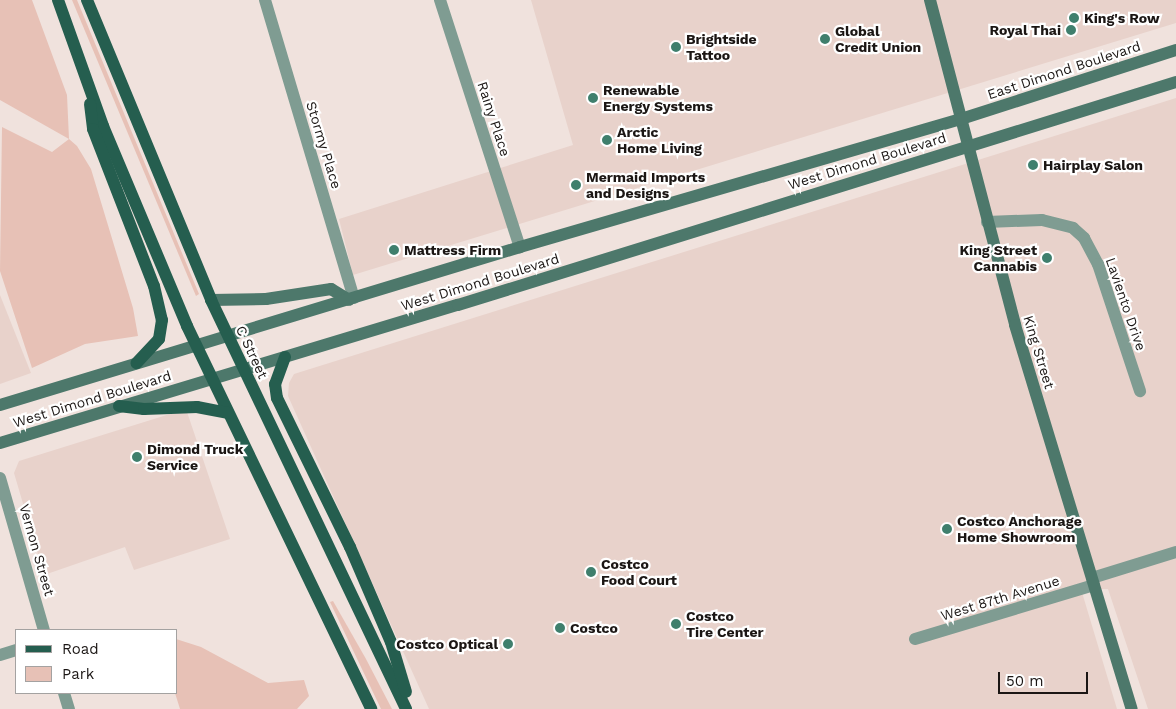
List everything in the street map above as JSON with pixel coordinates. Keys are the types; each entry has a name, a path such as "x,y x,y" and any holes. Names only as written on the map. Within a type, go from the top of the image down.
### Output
{"main road":[{"path":"58,0 86,79 137,209 196,345 227,413 371,709"},
{"name":"C Street","path":"87,0 228,336 406,709"},
{"name":"King Street","path":"930,0 987,222 1132,709"},
{"name":"East Dimond Boulevard","path":"961,119 1176,50"},
{"path":"86,79 93,129 154,286 162,320 159,339 137,363"},
{"path":"968,145 1176,82"},
{"name":"West Dimond Boulevard","path":"0,405 520,248 961,119"},
{"name":"West Dimond Boulevard","path":"0,443 968,145"},
{"path":"212,300 266,299 331,289 352,299"},
{"path":"286,356 275,384 277,398 380,616 411,709"},
{"path":"119,406 144,409 197,407 227,413"}],"street":[{"name":"Stormy Place","path":"265,0 352,299"},
{"name":"Rainy Place","path":"440,0 520,248"},
{"name":"Laviento Drive","path":"987,222 1042,220 1067,226 1084,238 1098,264 1140,391"},
{"name":"Vernon Street","path":"0,478 44,629"},
{"name":"West 87th Avenue","path":"915,640 1176,552"},
{"path":"0,655 15,650"},
{"path":"64,694 69,709"}],"shaded area":[{"path":"531,0 1176,0 1176,23 353,275 339,219 573,145"},
{"path":"1176,98 1176,709 1148,709 1108,589 1081,589 1117,709 429,709 288,396 289,383 294,374"},
{"path":"0,295 31,373 0,384"},
{"path":"186,409 230,539 134,570 125,547 44,575 14,473 19,461"}],"green space":[{"path":"0,0 32,0 67,95 69,139 0,100"},
{"path":"72,0 77,0 199,294 196,296"},
{"path":"2,127 52,152 69,139 77,146 91,169 133,308 138,336 85,344 32,368 0,271"},
{"path":"333,601 392,709 381,709 330,602"},
{"path":"178,640 201,647 268,683 304,680 309,696 297,709 180,709 175,694 178,694"}],"place":[{"name":"King's Row","path":"1074,18"},
{"name":"Royal Thai","path":"1071,30"},
{"name":"Global Credit Union","path":"825,39"},
{"name":"Brightside Tattoo","path":"676,47"},
{"name":"Renewable Energy Systems","path":"593,98"},
{"name":"Arctic Home Living","path":"607,140"},
{"name":"Hairplay Salon","path":"1033,165"},
{"name":"Mermaid Imports and Designs","path":"576,185"},
{"name":"Mattress Firm","path":"394,250"},
{"name":"King Street Cannabis","path":"1047,258"},
{"name":"Dimond Truck Service","path":"137,457"},
{"name":"Costco Anchorage Home Showroom","path":"947,529"},
{"name":"Costco Food Court","path":"591,572"},
{"name":"Costco Tire Center","path":"676,624"},
{"name":"Costco","path":"560,628"},
{"name":"Costco Optical","path":"508,644"}]}
